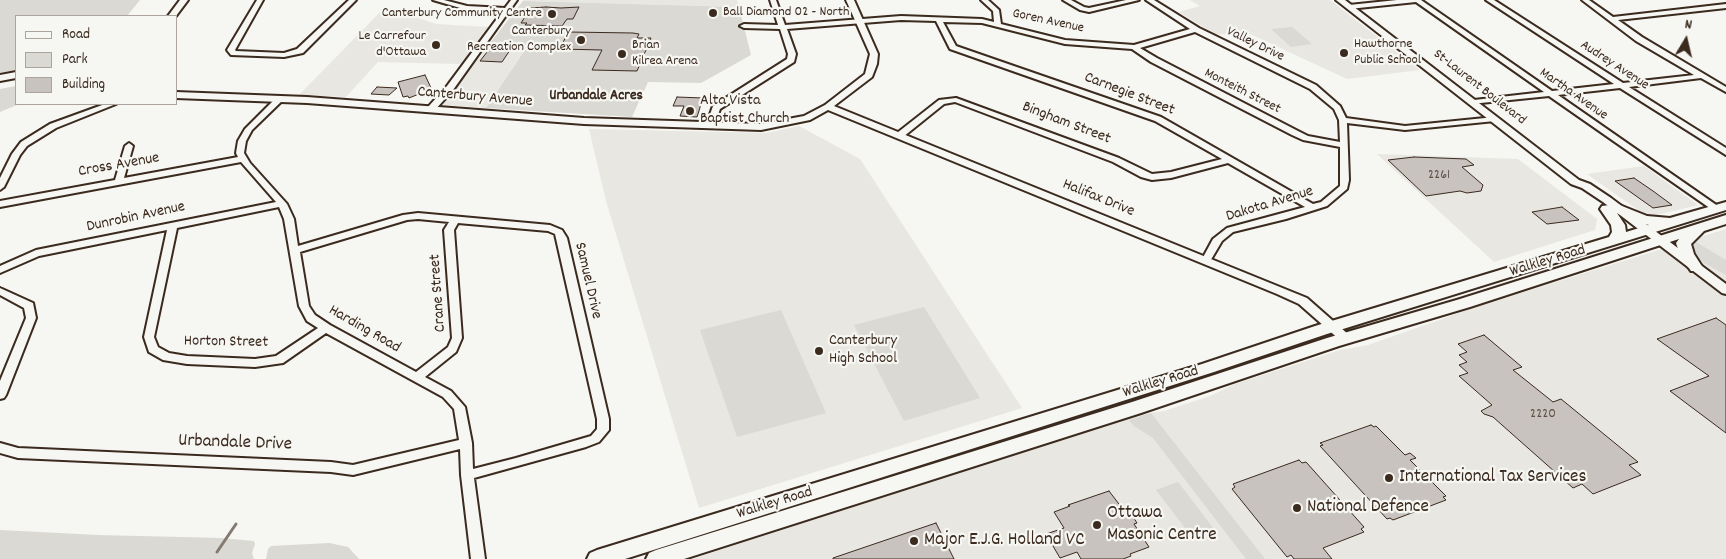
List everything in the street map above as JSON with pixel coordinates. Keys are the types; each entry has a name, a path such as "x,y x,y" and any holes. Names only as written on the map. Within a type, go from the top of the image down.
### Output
{"main road":[{"path":"1612,209 1644,220 1676,222"},
{"path":"1612,209 1620,232 1613,242"},
{"name":"Walkley Road","path":"597,559 750,520 1139,398 1214,374 1321,330 1340,333 1536,281 1649,237 1676,222 1723,212"},
{"name":"Walkley Road","path":"1340,333 1520,270 1613,242 1703,227 1723,212"},
{"path":"1696,268 1687,255 1683,243 1703,227"},
{"path":"1520,270 1536,281"},
{"name":"Walkley Road","path":"656,559 750,520"}],"street":[{"path":"173,15 184,0"},
{"path":"260,0 232,50 234,53 284,55 300,51 353,0"},
{"path":"436,0 467,8 507,10"},
{"path":"431,109 450,88 514,0"},
{"path":"710,126 716,108 791,60 792,54 784,27 772,0"},
{"name":"Canterbury Avenue","path":"178,95 280,99 551,119 761,127 807,118 828,107 869,75 874,64 874,54 850,0"},
{"path":"984,0 996,10 998,24"},
{"path":"1066,0 1082,9 1089,10 1136,0"},
{"name":"Valley Drive","path":"1149,0 1196,30 1313,88 1337,108 1343,120"},
{"name":"St-Laurent Boulevard","path":"1340,0 1576,182 1595,192 1612,209 1705,281 1726,291"},
{"path":"1349,7 1416,0"},
{"name":"Martha Avenue","path":"1416,0 1723,212"},
{"name":"Audrey Avenue","path":"1489,0 1726,152"},
{"path":"1585,0 1639,39 1726,90"},
{"path":"1610,19 1726,6"},
{"name":"Goren Avenue","path":"744,26 784,27 900,18 982,21 1065,42 1134,47 1196,30"},
{"name":"Carnegie Street","path":"939,20 954,47 1158,119 1311,207"},
{"name":"Monteith Street","path":"1134,47 1154,60 1295,133 1306,138 1344,145"},
{"path":"0,78 15,75"},
{"path":"1474,102 1702,76"},
{"path":"243,159 240,153 242,141 249,129 280,99"},
{"name":"Bingham Street","path":"900,135 942,102 956,100 1094,151 1152,177 1230,160"},
{"path":"0,187 16,154 24,144 53,126 109,105"},
{"name":"Halifax Drive","path":"828,107 1303,300 1340,333"},
{"path":"1343,120 1405,128 1420,128 1495,119"},
{"name":"Dakota Avenue","path":"1206,261 1218,239 1230,230 1283,217 1324,204 1344,187 1346,180 1343,120"},
{"path":"119,182 129,146"},
{"name":"Cross Avenue","path":"0,204 243,159"},
{"name":"Harding Road","path":"243,159 282,204 289,218 304,306 311,318 416,378 448,394 460,407 466,444 467,475 478,559"},
{"name":"Dunrobin Avenue","path":"0,270 36,253 282,204"},
{"name":"Samuel Drive","path":"295,250 406,217 455,219 550,228 559,232 562,238 603,419 603,430 595,439 516,463 467,475"},
{"name":"Crane Street","path":"416,378 452,349 457,338 449,230 455,219"},
{"name":"Horton Street","path":"173,226 149,337 153,349 167,357 187,360 263,362 279,360 326,328"},
{"name":"St-Laurent Boulevard","path":"1649,237 1696,268 1726,291"},
{"path":"0,291 29,306 31,318 0,395"},
{"name":"Urbandale Drive","path":"0,448 18,453 322,466 353,470 466,444"}],"shaded area":[{"path":"737,0 739,7 523,1"},
{"name":"Hawthorne Public School","path":"1190,0 1330,0 1420,70 1347,79 1246,32 1216,35 1179,12 1200,6"},
{"path":"385,7 436,24 489,27 462,64 378,62 346,97 299,95"},
{"path":"490,43 528,44 486,108 443,105"},
{"name":"Canterbury High School","path":"799,126 860,159 1022,408 699,508 606,201 589,129 766,133"},
{"path":"1377,154 1518,159 1597,219 1595,230 1494,262"},
{"path":"1644,166 1698,205 1648,217 1587,174"},
{"path":"1726,229 1726,559 692,559 1138,415 1164,411 1210,396 1235,384 1340,350 1368,345 1479,306"}],"green space":[{"path":"0,0 140,0 128,15 15,15 15,70 0,73"},
{"path":"523,1 739,7 751,55 701,83 648,82 632,117 486,108 528,45 490,43"},
{"path":"1292,27 1312,44 1291,47 1271,29"},
{"path":"15,86 15,105 17,105 0,112 0,89"},
{"path":"1696,242 1726,260 1726,275 1704,263 1693,253 1691,245"},
{"path":"924,307 980,398 904,421 854,325"},
{"path":"781,310 826,413 737,437 700,330"},
{"path":"1151,413 1265,559 1246,559 1153,438 1134,426 1129,420"},
{"path":"1178,482 1214,529 1192,537 1156,490"},
{"path":"0,530 221,538 254,541 252,553 254,559 0,559"},
{"path":"329,543 348,547 359,559 266,559 268,549 271,546"}],"building":[{"name":"Canterbury Community Centre","path":"579,7 573,19 567,19 562,26 525,25 527,23 521,23 531,8"},
{"name":"Brian Kilrea Arena","path":"568,32 633,33 639,34 637,38 651,38 637,71 592,70 602,50 560,49"},
{"path":"491,47 512,47 502,62 480,61"},
{"path":"425,75 432,90 427,91 428,94 419,94 409,98 408,96 403,97 398,82"},
{"path":"377,87 397,88 389,95 371,94"},
{"name":"Alta Vista Baptist Church","path":"677,97 703,98 697,117 680,116 684,106 673,106"},
{"path":"1414,157 1466,159 1474,165 1462,167 1483,185 1481,191 1467,193 1460,191 1426,196 1388,160"},
{"path":"1634,178 1672,205 1653,208 1615,181"},
{"path":"1562,207 1579,220 1547,224 1532,212"},
{"path":"1716,318 1726,325 1726,433 1670,391 1709,376 1657,339"},
{"path":"1484,335 1522,367 1513,370 1553,402 1561,399 1638,462 1629,465 1641,475 1593,494 1582,484 1573,488 1493,417 1484,414 1481,411 1492,405 1459,376 1468,373 1459,365 1467,362 1459,355 1467,352 1458,344"},
{"name":"International Tax Services","path":"1371,425 1376,426 1405,455 1410,453 1416,458 1410,460 1446,496 1443,497 1446,500 1393,520 1387,519 1320,446 1323,445 1320,443"},
{"name":"National Defence","path":"1299,460 1302,463 1306,462 1364,527 1361,529 1364,532 1323,548 1332,559 1294,559 1291,555 1287,557 1232,489 1235,487 1233,484"},
{"name":"Ottawa Masonic Centre","path":"1109,491 1125,512 1130,516 1132,515 1137,523 1134,524 1149,547 1130,554 1131,556 1123,559 1081,559 1077,552 1060,558 1046,534 1064,528 1054,512 1070,506 1068,505"},
{"name":"Major E.J.G. Holland VC","path":"936,523 954,559 833,559 833,558"}],"waterway":[{"path":"217,552 236,524"}],"place":[{"name":"Ball Diamond 02 - North","path":"713,13"},
{"name":"Canterbury Community Centre","path":"552,14"},
{"name":"Canterbury Recreation Complex","path":"581,40"},
{"name":"Le Carrefour d'Ottawa","path":"436,45"},
{"name":"Hawthorne Public School","path":"1344,53"},
{"name":"Brian Kilrea Arena","path":"622,54"},
{"name":"Alta Vista Baptist Church","path":"690,111"},
{"name":"Canterbury High School","path":"819,351"},
{"name":"International Tax Services","path":"1389,478"},
{"name":"National Defence","path":"1297,508"},
{"name":"Ottawa Masonic Centre","path":"1097,525"},
{"name":"Major E.J.G. Holland VC","path":"914,541"}],"district":[{"name":"Urbandale Acres","path":"596,97"}]}
